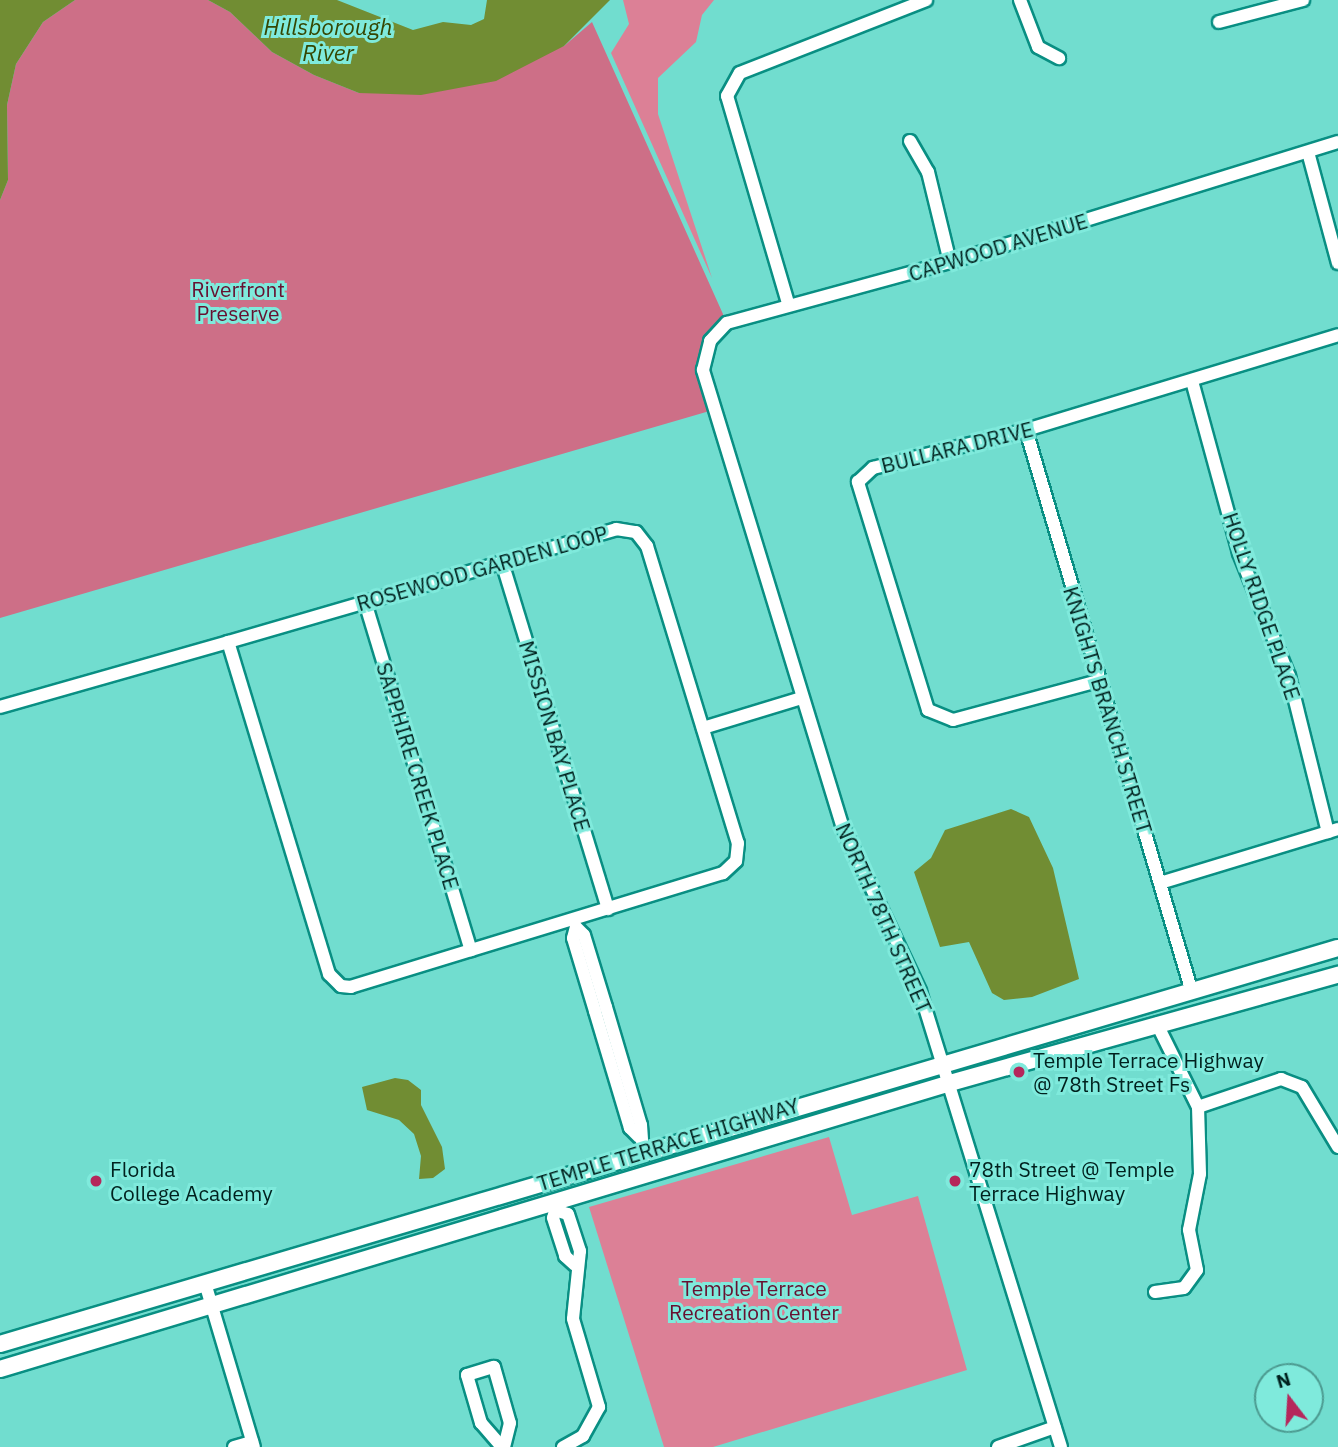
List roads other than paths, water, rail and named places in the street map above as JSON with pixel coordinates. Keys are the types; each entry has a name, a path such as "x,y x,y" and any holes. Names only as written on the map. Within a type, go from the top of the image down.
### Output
{"main road":[{"name":"TEMPLE TERRACE HIGHWAY","path":"0,1344 205,1283 641,1144 1338,948"},
{"name":"TEMPLE TERRACE HIGHWAY","path":"0,1369 556,1207 950,1083 1338,975"},
{"path":"1191,989 1199,1012"},
{"path":"556,1207 558,1192 632,1168 641,1144"}],"street":[{"path":"788,303 727,96 740,73 926,0"},
{"path":"1020,0 1038,47 1059,58"},
{"path":"1219,22 1303,0"},
{"path":"910,141 929,172 950,262"},
{"name":"CAPWOOD AVENUE","path":"707,390 703,370 710,341 727,323 788,303 950,262 1338,142"},
{"path":"1308,152 1338,263"},
{"name":"BULLARA DRIVE","path":"1098,681 953,720 928,710 858,482 873,468 1026,430 1338,335"},
{"name":"HOLLY RIDGE PLACE","path":"1192,381 1239,553 1289,676 1333,831"},
{"name":"NORTH 78TH STREET","path":"707,390 842,825 920,991 1061,1447"},
{"name":"KNIGHTS BRANCH STREET","path":"1026,430 1191,989"},
{"name":"ROSEWOOD GARDEN LOOP","path":"0,707 616,529 636,532 647,546 738,843 736,861 730,869 608,909"},
{"name":"MISSION BAY PLACE","path":"502,562 608,909"},
{"name":"SAPPHIRE CREEK PLACE","path":"365,602 471,950"},
{"path":"228,642 334,981 351,987 471,950 575,924 608,909"},
{"path":"703,728 802,698"},
{"path":"1160,883 1333,831"},
{"path":"575,924 584,935 601,1009 642,1125 641,1144"},
{"path":"1156,1292 1184,1288 1197,1270 1189,1230 1200,1174 1198,1107 1157,1024"},
{"path":"1198,1107 1281,1079 1302,1087 1338,1147"},
{"path":"556,1207 568,1214 580,1251 575,1265 573,1319 599,1407 583,1436 563,1447"},
{"path":"205,1283 253,1444 234,1447"},
{"path":"494,1367 510,1423 503,1447 481,1423 467,1375 494,1367"},
{"path":"998,1447 1055,1427"}],"water":[{"path":"0,0 75,0 43,22 16,64 7,105 8,180 0,200"},
{"name":"Hillsborough River","path":"208,0 337,0 413,30 443,22 471,25 484,19 487,0 610,0 564,46 496,81 421,95 359,93 314,75 272,52 230,12"},
{"path":"1011,809 1029,817 1053,868 1079,979 1032,997 1004,1000 992,993 969,942 940,947 914,872 931,858 945,830"},
{"path":"395,1078 408,1080 421,1090 421,1105 442,1147 445,1169 433,1178 419,1179 421,1156 414,1134 399,1120 367,1110 362,1087"}],"place":[{"name":"Temple Terrace Highway @ 78th Street Fs","path":"1019,1072"},
{"name":"Florida College Academy","path":"96,1181"},
{"name":"78th Street @ Temple Terrace Highway","path":"955,1181"}],"park label":[{"name":"Riverfront Preserve","path":"238,301"},
{"name":"Temple Terrace Recreation Center","path":"754,1300"}]}
